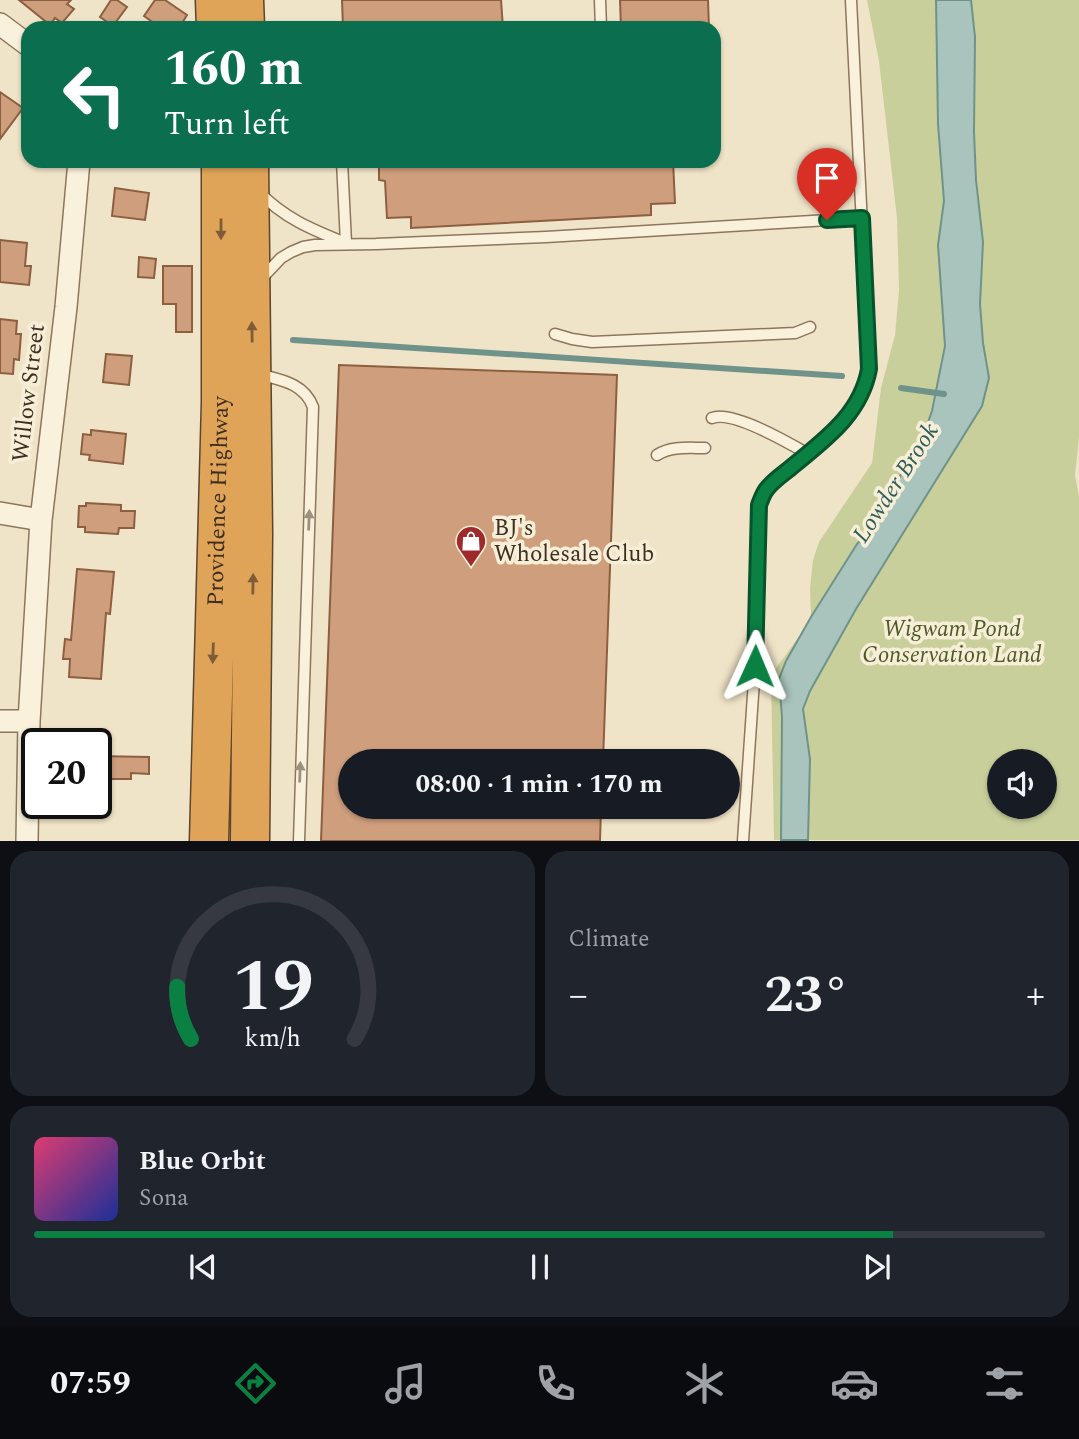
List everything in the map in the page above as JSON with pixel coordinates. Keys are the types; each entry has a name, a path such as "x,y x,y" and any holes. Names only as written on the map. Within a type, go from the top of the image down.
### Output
{"highway":[{"path":"215,0 216,21"},
{"path":"244,0 245,21"},
{"name":"Providence Highway","path":"240,168 251,290 253,372 250,841"},
{"name":"Providence Highway","path":"209,841 221,415 240,168"}],"street":[{"path":"0,24 21,40"},
{"name":"Willow Street","path":"27,841 29,721 41,520 66,307 78,168"},
{"path":"0,513 41,520"},
{"path":"0,721 29,721"}],"lane":[{"path":"600,0 601,21"},
{"path":"743,841 755,666 759,505 765,491 846,418 859,400 869,369 851,0"},
{"path":"240,168 269,203 283,214 346,243"},
{"path":"342,168 346,243"},
{"path":"251,290 272,266 291,252 315,245 546,237 862,218"},
{"path":"555,334 592,342 795,332 810,327"},
{"path":"253,372 293,385 309,397 313,407 299,841"},
{"path":"712,418 725,417 758,428 808,454"},
{"path":"657,454 672,448 705,448"}],"green space":[{"path":"867,0 936,0 938,124 944,201 938,245 945,346 932,411 917,453 903,469 886,511 857,544 811,617 810,588 813,560 819,542 872,463 881,388 895,335 899,290 897,218 879,61"},
{"name":"Wigwam Pond Conservation Land","path":"958,0 1079,0 1079,438 1075,475 1079,497 1079,840 774,840 771,675 961,416"}],"water":[{"path":"936,0 971,0 975,37 976,180 983,242 980,304 989,378 982,406 856,609 810,691 803,709 810,759 808,840 781,840 782,717 779,679 811,617 857,544 886,511 903,469 917,453 932,411 945,346 938,245 944,201 938,124"}],"building":[{"path":"19,0 71,0 67,4 74,9 64,21 55,18 53,21 45,21"},
{"path":"111,0 117,0 127,7 117,21 106,21 100,17"},
{"path":"155,0 165,0 187,15 183,21 151,21 144,16"},
{"path":"342,0 501,0 502,21 343,21"},
{"path":"620,0 708,0 709,21 621,21"},
{"path":"0,92 21,107 21,111 0,139"},
{"path":"379,168 673,168 675,203 651,204 651,215 411,228 411,217 387,218 385,181 379,180"},
{"path":"115,188 149,193 145,220 112,216"},
{"path":"0,240 27,243 25,266 31,266 29,285 0,282"},
{"path":"139,257 156,259 154,278 138,277"},
{"path":"163,266 192,266 192,332 176,332 176,304 163,304"},
{"path":"0,319 17,321 16,334 21,334 19,360 14,359 13,374 0,373"},
{"path":"106,354 132,356 129,385 103,382"},
{"name":"BJ's Wholesale Club","path":"339,365 617,375 603,749 338,749 338,819 601,819 600,841 321,841"},
{"path":"91,430 126,434 123,464 89,460 90,455 81,454 83,434 91,435"},
{"path":"86,503 121,505 121,511 135,511 134,528 119,528 118,534 85,532 85,527 78,527 79,506 86,506"},
{"path":"77,569 114,572 110,614 106,613 101,679 69,677 70,659 63,659 65,639 71,640"},
{"path":"112,756 149,757 149,774 131,773 131,779 112,779"}],"waterway":[{"path":"293,340 842,376"},
{"path":"901,388 944,394"}],"place":[{"name":"BJ's Wholesale Club","path":"471,568"}],"route":[{"path":"755,666 759,505 765,491 846,418 859,400 869,369 862,218 827,220"}],"water label":[{"name":"Lowder Brook","path":"896,483"}]}
